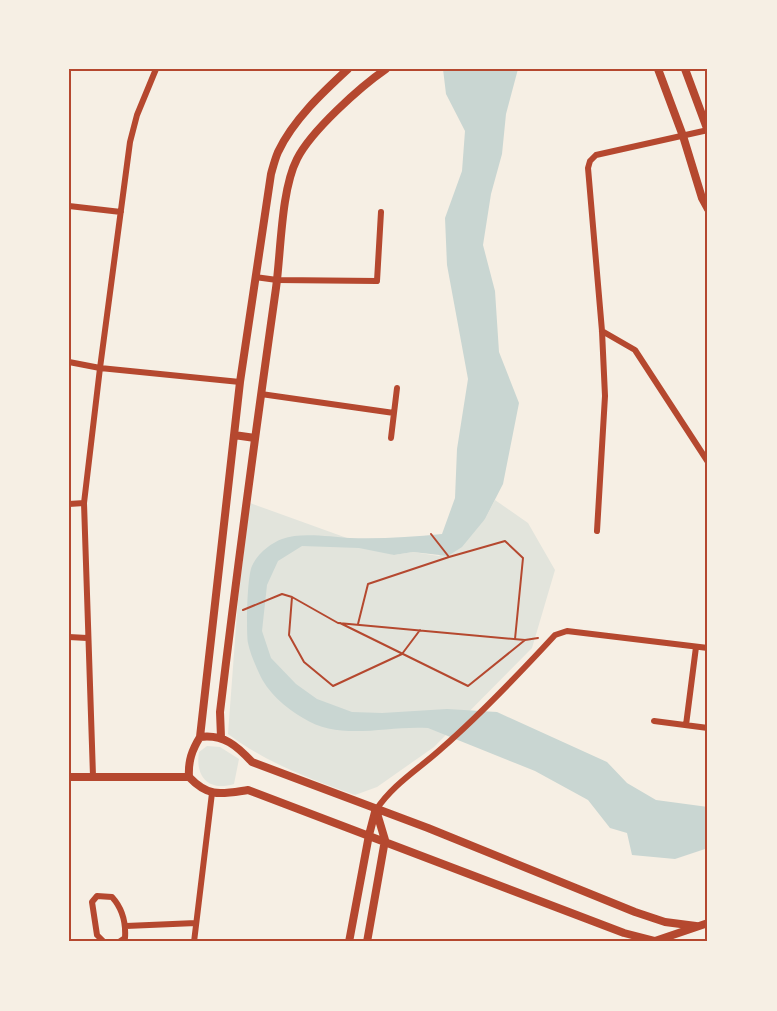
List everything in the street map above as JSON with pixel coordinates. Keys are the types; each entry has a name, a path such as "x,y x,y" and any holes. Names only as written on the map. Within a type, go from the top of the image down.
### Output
{"main road":[{"path":"658,69 683,136 702,198 708,209"},
{"path":"685,69 708,130"},
{"path":"656,942 708,923"}],"street":[{"path":"93,776 84,503 130,142 137,115 156,69"},
{"path":"348,69 327,88 296,125 278,151 271,174 240,382 200,737 192,749 188,763 189,777 200,788 212,793 248,790 385,840 624,933 656,942"},
{"path":"221,737 220,712 288,183 297,158 313,137 344,104 386,69"},
{"path":"597,531 605,396 602,331 588,168 590,161 596,155 708,130"},
{"path":"69,207 121,212"},
{"path":"255,277 277,280 376,281 381,212"},
{"path":"602,331 635,350 708,462"},
{"path":"69,362 100,368 240,382"},
{"path":"391,438 397,388"},
{"path":"261,394 394,413"},
{"path":"234,435 255,438"},
{"path":"69,504 84,503"},
{"path":"349,942 375,810 386,794 442,749 494,700 555,635 567,631 708,648"},
{"path":"69,637 87,638"},
{"path":"686,725 696,647"},
{"path":"654,722 708,728"},
{"path":"200,737 211,735 221,737 237,746 252,762 428,828 634,912 665,922 696,926"},
{"path":"69,777 189,777"},
{"path":"194,942 212,793"},
{"path":"367,942 385,840 375,810"},
{"path":"110,942 104,942 98,935 92,902 97,896 112,897 118,904 126,926 126,938 118,942"},
{"path":"126,926 196,923"}],"path":[{"path":"431,534 449,557"},
{"path":"358,624 369,584 505,541 523,558 515,639"},
{"path":"244,608 282,594 292,597 468,686 525,640"},
{"path":"292,597 289,635 304,662 333,686 402,654 420,630"},
{"path":"338,622 525,640 555,635"}],"shaded area":[{"path":"443,69 518,69 506,114 502,154 491,194 483,245 495,291 499,352 519,403 503,484 485,519 462,547 448,556 413,552 394,555 359,548 302,546 278,561 267,585 262,631 271,658 296,684 317,699 352,712 382,713 447,709 497,712 607,762 627,783 656,800 708,807 708,848 675,859 632,855 627,833 610,828 588,800 535,771 428,728 348,731 318,725 303,718 272,693 262,680 250,651 247,616 250,572 257,557 273,543 290,537 316,535 373,538 442,534 455,498 457,449 468,379 447,265 445,218 462,171 465,131 446,94"},
{"path":"495,500 528,523 555,570 532,648 434,747 377,787 355,795 273,762 228,734 238,600 250,503 394,555 413,552 439,556 485,519"},
{"path":"207,746 220,747 239,759 234,784 217,786 210,784 201,775 199,752"}]}
